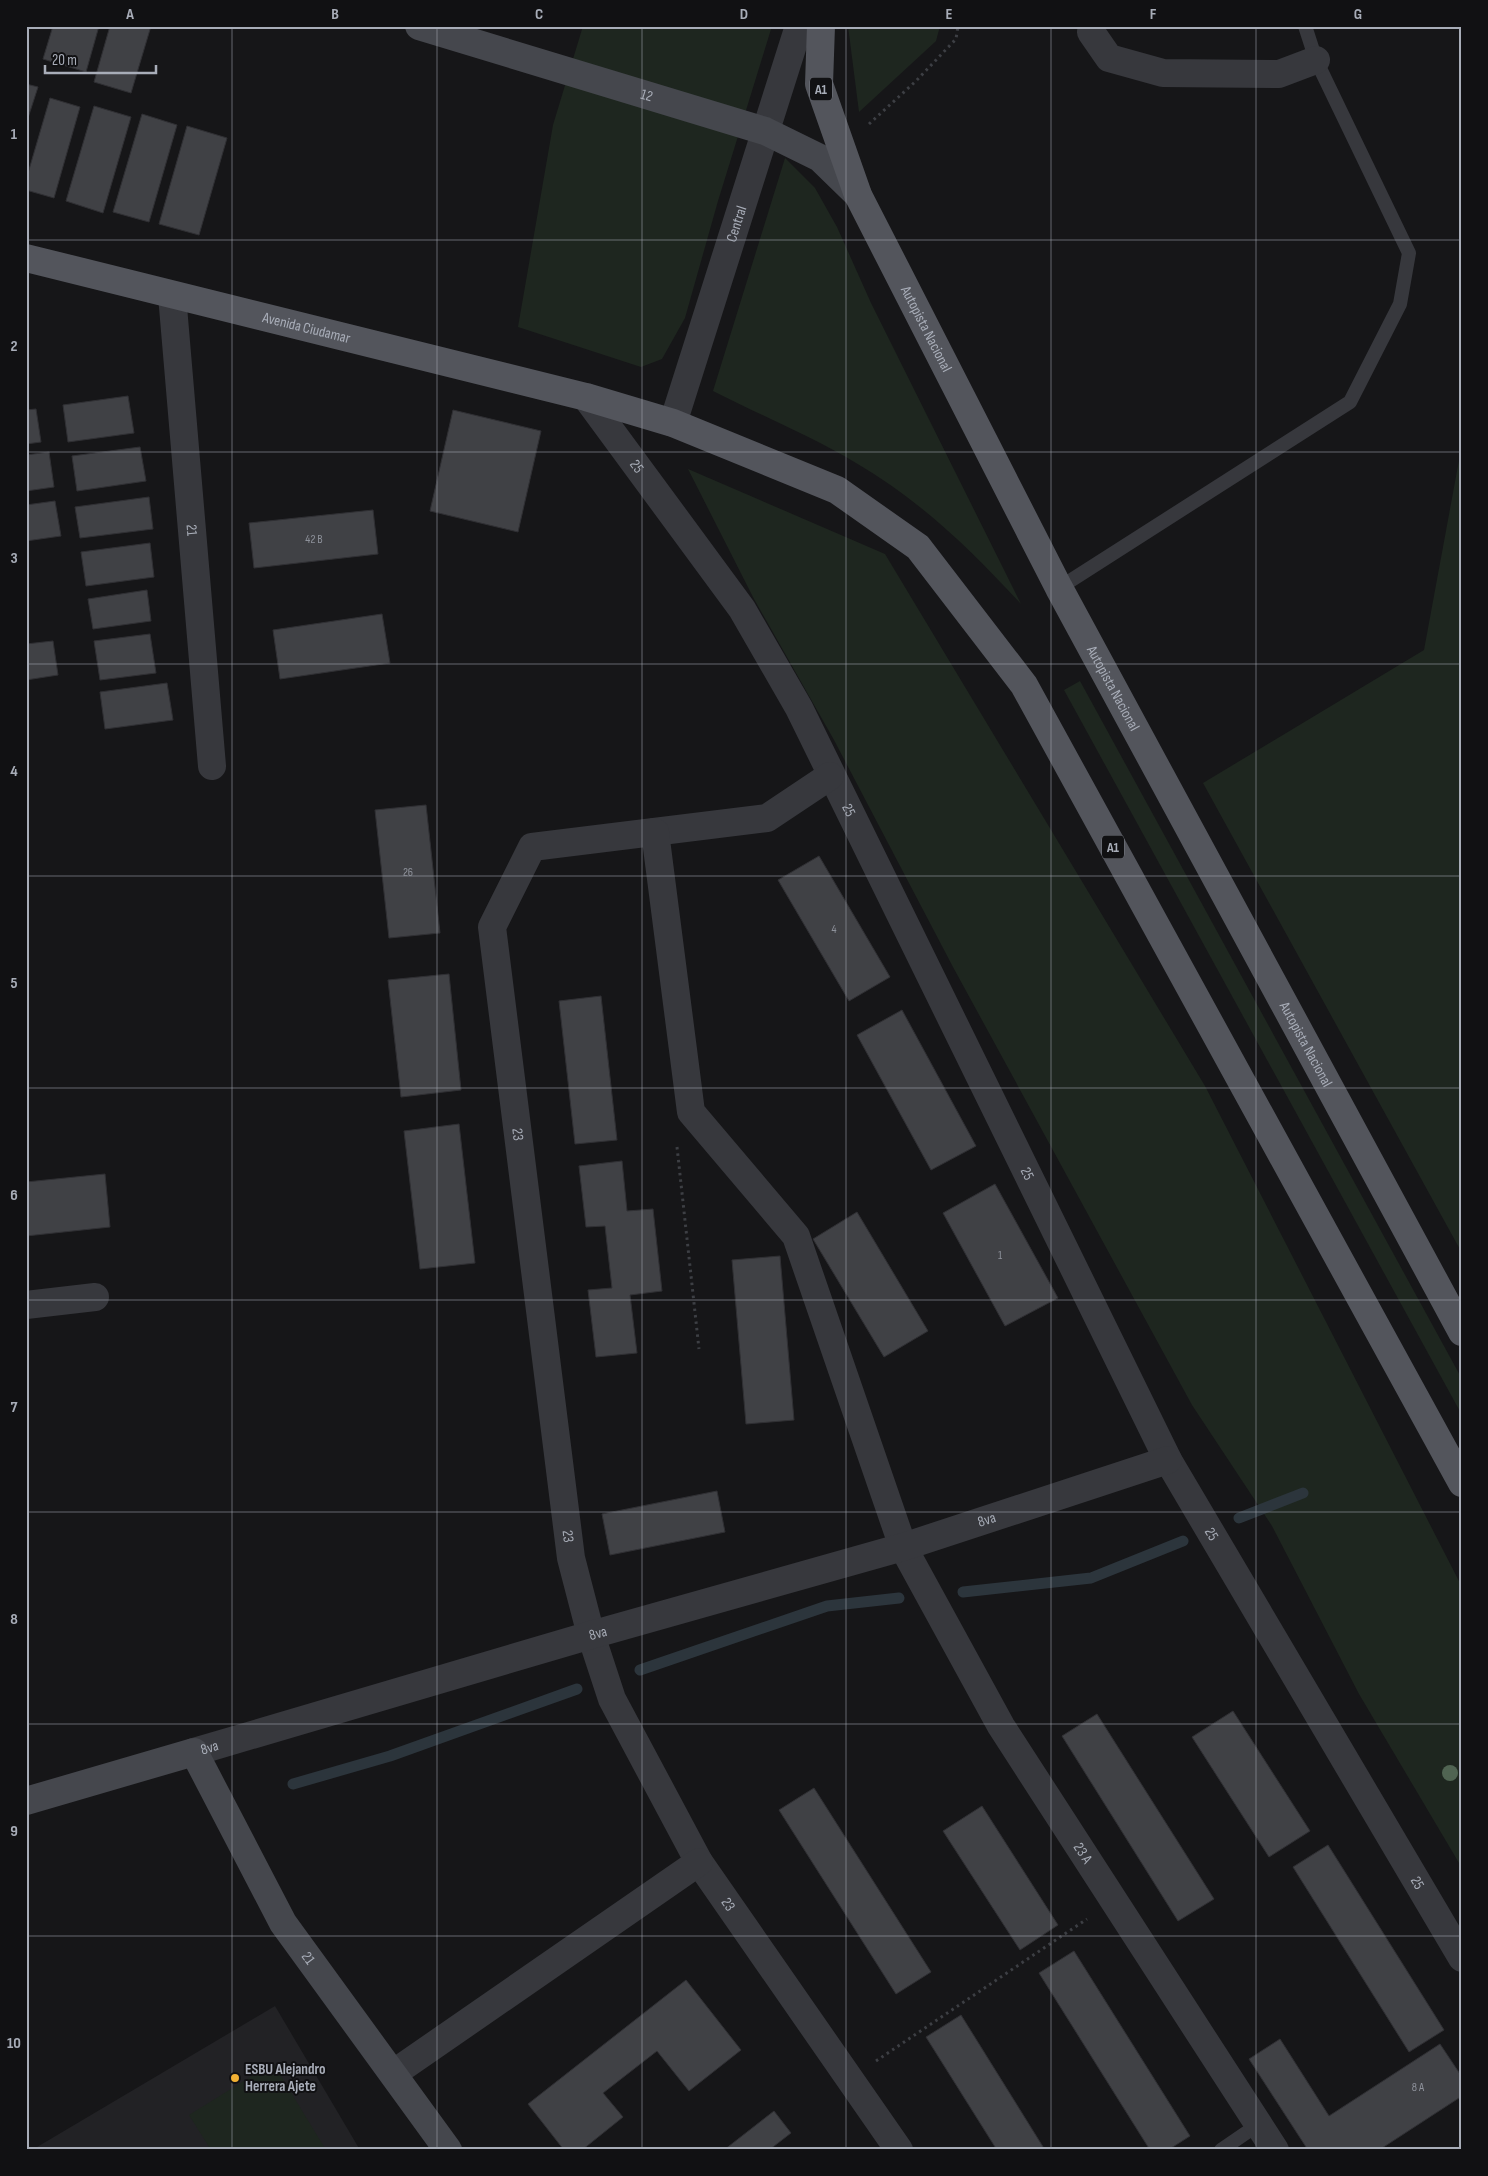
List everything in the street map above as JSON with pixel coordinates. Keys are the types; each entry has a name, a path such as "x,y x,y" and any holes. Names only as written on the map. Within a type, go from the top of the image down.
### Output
{"main road":[{"name":"Autopista Nacional","path":"820,26 819,84 858,195 1060,588 1462,1332"},
{"name":"Avenida Ciudamar","path":"26,258 586,397"},
{"name":"A1","path":"586,397 673,423 837,490 918,547 1024,685 1462,1483"}],"street":[{"name":"12","path":"419,26 764,130 820,158 858,195"},
{"name":"Central","path":"673,423 764,130 799,26"},
{"path":"1092,26 1091,32 1109,58 1163,73 1279,74 1316,60"},
{"name":"21","path":"172,295 212,766"},
{"name":"25","path":"586,397 742,609 798,708 1168,1460 1462,1958"},
{"path":"655,832 768,818 830,776"},
{"name":"23","path":"655,832 532,847 492,927 571,1558 591,1635 612,1700 699,1862 899,2150"},
{"name":"23 A","path":"655,832 691,1112 796,1236 903,1547 1001,1726 1275,2150"},
{"path":"26,1305 95,1297"},
{"name":"8va","path":"26,1801 591,1635 903,1547 1168,1460"},
{"name":"21","path":"194,1752 283,1923 394,2073 448,2150"},
{"path":"394,2073 699,1862"}],"lane":[{"path":"1060,588 1350,402 1400,304 1409,253 1316,60 1305,26"},
{"path":"1221,2150 1259,2124"}],"path":[{"path":"842,148 923,74 956,39 958,26"},
{"path":"850,2078 1114,1901"}],"shaded area":[{"path":"583,26 772,26 718,201 685,318 662,359 641,367 518,327 553,125"},
{"path":"848,26 940,26 936,41 859,112"},
{"path":"785,158 815,188 837,227 871,303 1021,604 964,545 902,493 856,463 821,444 713,391"},
{"path":"1462,444 1462,1253 1203,783 1424,650"},
{"path":"688,469 885,554 1205,1086 1462,1587 1462,1868 1359,1694 1272,1526 1192,1405 953,967 834,740 754,599"},
{"path":"1080,681 1462,1379 1462,1415 1064,690"},
{"name":"ESBU Alejandro Herrera Ajete","path":"275,2006 360,2150 32,2150"},
{"path":"273,2063 326,2150 211,2150 189,2115"}],"building":[{"path":"53,26 99,26 86,72 43,59"},
{"path":"110,26 151,26 131,93 94,82"},
{"path":"26,84 38,87 26,124"},
{"path":"50,98 80,107 54,198 26,190 26,180"},
{"path":"94,106 131,117 103,213 66,201"},
{"path":"142,114 177,125 149,222 113,212"},
{"path":"187,126 227,138 199,235 159,224"},
{"path":"128,396 134,433 68,442 63,405"},
{"path":"36,409 41,442 26,444 26,410"},
{"path":"453,410 541,431 518,532 430,511"},
{"path":"140,447 146,481 77,491 72,456"},
{"path":"49,452 54,487 26,491 26,455"},
{"path":"149,497 153,529 80,538 75,507"},
{"path":"55,501 61,536 26,541 26,505"},
{"path":"373,510 378,554 254,568 249,523"},
{"path":"150,543 154,577 86,586 81,552"},
{"path":"147,590 151,621 93,629 88,599"},
{"path":"382,614 390,663 280,679 273,630"},
{"path":"150,634 156,673 100,680 94,641"},
{"path":"53,641 58,675 26,680 26,644"},
{"path":"167,683 173,720 105,729 100,692"},
{"path":"426,805 440,933 389,938 375,810"},
{"path":"819,856 890,977 849,1001 778,880"},
{"path":"449,974 461,1090 401,1097 388,980"},
{"path":"601,996 617,1140 575,1144 559,1001"},
{"path":"902,1010 976,1146 931,1170 857,1035"},
{"path":"459,1124 475,1263 420,1269 404,1131"},
{"path":"622,1161 627,1211 653,1209 662,1291 630,1295 637,1353 596,1357 588,1290 612,1288 605,1226 586,1227 579,1166"},
{"path":"105,1174 110,1227 26,1236 26,1182"},
{"path":"995,1184 1058,1298 1005,1326 943,1213"},
{"path":"857,1212 928,1331 884,1357 813,1239"},
{"path":"780,1256 794,1420 746,1424 732,1260"},
{"path":"717,1491 725,1532 610,1555 602,1514"},
{"path":"1233,1711 1310,1831 1269,1857 1192,1737"},
{"path":"1097,1714 1214,1899 1178,1921 1062,1736"},
{"path":"814,1788 931,1972 896,1994 779,1810"},
{"path":"982,1806 1058,1925 1020,1950 943,1831"},
{"path":"1328,1845 1444,2030 1409,2052 1293,1867"},
{"path":"1074,1951 1190,2136 1168,2150 1150,2150 1039,1973"},
{"path":"686,1980 741,2050 689,2091 657,2051 603,2093 623,2117 582,2150 564,2150 528,2104"},
{"path":"961,2015 1045,2150 997,2150 926,2037"},
{"path":"1280,2039 1329,2116 1440,2044 1462,2077 1462,2096 1379,2150 1308,2150 1249,2059"},
{"path":"774,2111 791,2133 769,2150 724,2150"}],"waterway":[{"path":"1239,1518 1303,1493"},
{"path":"963,1592 1091,1578 1183,1541"},
{"path":"640,1670 827,1606 899,1598"},
{"path":"293,1784 390,1756 577,1689"}],"place":[{"name":"ESBU Alejandro Herrera Ajete","path":"235,2078"}]}
